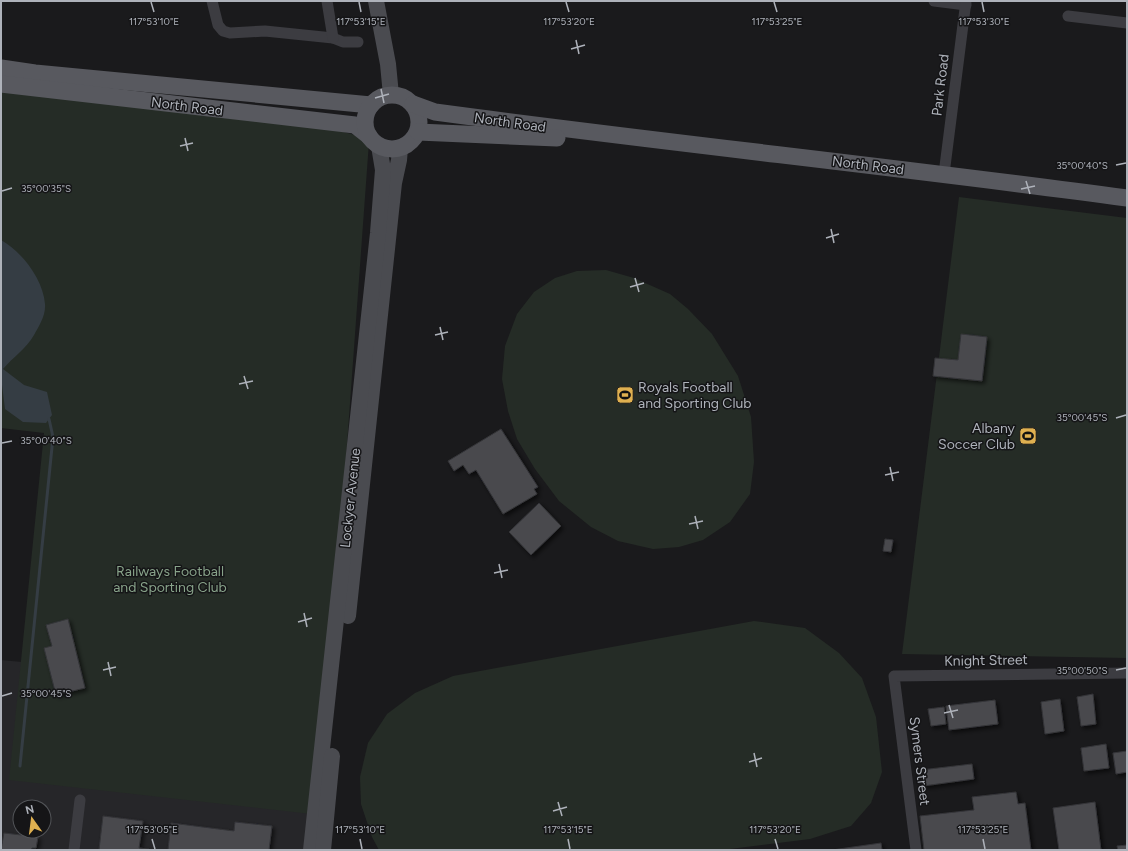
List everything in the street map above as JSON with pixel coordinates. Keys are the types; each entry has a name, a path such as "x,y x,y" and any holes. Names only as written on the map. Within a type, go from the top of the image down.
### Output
{"main road":[{"path":"376,1 388,64 390,95"},
{"name":"North Road","path":"1,68 35,73 371,105"},
{"name":"North Road","path":"1,84 355,125 374,141"},
{"path":"390,95 403,97 413,104 417,111 419,125 418,132 410,142 400,148 386,149 374,141 365,123 365,116 371,105 380,98 390,95"},
{"name":"North Road","path":"413,104 435,112 609,135 944,174 1127,198"},
{"name":"North Road","path":"418,132 566,138 609,135"},
{"name":"Lockyer Avenue","path":"311,850 378,233 383,170 374,141"},
{"name":"Lockyer Avenue","path":"322,850 360,513 394,183 400,148"}],"street":[{"path":"212,1 218,25 223,31 230,33 265,31 333,38 343,42 358,42"},
{"path":"327,1 333,38"},
{"path":"934,1 966,3"},
{"name":"Park Road","path":"944,174 966,3"},
{"path":"1068,16 1127,23"},
{"name":"Knight Street","path":"894,676 1127,673"},
{"name":"Symers Street","path":"894,676 916,850"},
{"path":"74,850 80,800"}],"shaded area":[{"path":"1,240 9,245 30,267 40,285 45,304 42,320 31,340 3,369 24,385 47,392 52,415 46,423 23,422 5,409 1,384"},
{"path":"1,660 22,662 311,814 306,850 1,850"}],"green space":[{"name":"Railways Football and Sporting Club","path":"1,90 336,130 355,135 369,142 320,815 9,780 44,433 1,428"},
{"name":"Albany Soccer Club","path":"959,197 1127,218 1127,658 902,654"},
{"name":"Royals Football and Sporting Club","path":"606,270 634,278 670,294 688,309 712,334 738,376 751,417 754,462 750,494 730,522 703,540 679,547 653,549 618,541 591,527 559,501 535,469 517,439 508,411 502,379 505,346 517,314 534,292 555,278 577,271"},
{"path":"754,621 805,628 839,653 862,678 876,717 882,772 871,803 851,826 810,839 722,850 379,850 372,837 361,804 360,777 368,743 387,714 415,693 453,676"}],"building":[{"path":"961,334 987,337 982,381 933,376 935,358 958,360"},
{"path":"501,429 538,487 534,489 537,494 503,514 476,470 469,474 463,465 454,471 448,461"},
{"path":"539,503 561,526 531,555 509,532"},
{"path":"885,539 893,540 891,552 883,551"},
{"path":"68,619 85,688 56,695 44,648 52,646 46,625"},
{"path":"1093,694 1096,724 1081,726 1077,697"},
{"path":"1060,699 1064,731 1045,734 1041,702"},
{"path":"995,700 998,724 949,730 946,706"},
{"path":"944,707 946,724 931,726 928,709"},
{"path":"1106,744 1109,768 1084,771 1081,748"},
{"path":"1127,751 1127,772 1116,774 1113,753"},
{"path":"972,764 974,779 923,786 921,770"},
{"path":"1016,792 1018,804 1025,803 1031,850 924,850 920,816 974,810 972,797"},
{"path":"1095,802 1101,850 1059,850 1053,808"},
{"path":"103,816 143,821 139,848 149,850 99,850"},
{"path":"235,822 272,826 269,850 168,850 171,823 234,831"},
{"path":"4,833 12,834 12,839 38,839 36,848 32,848 31,850 1,850"},
{"path":"881,843 882,850 832,850"},
{"path":"1127,845 1127,850 1118,850 1117,846"}],"waterway":[{"path":"20,766 53,437 49,419"}],"place":[{"name":"Royals Football and Sporting Club","path":"625,395"},
{"name":"Albany Soccer Club","path":"1028,436"}]}
